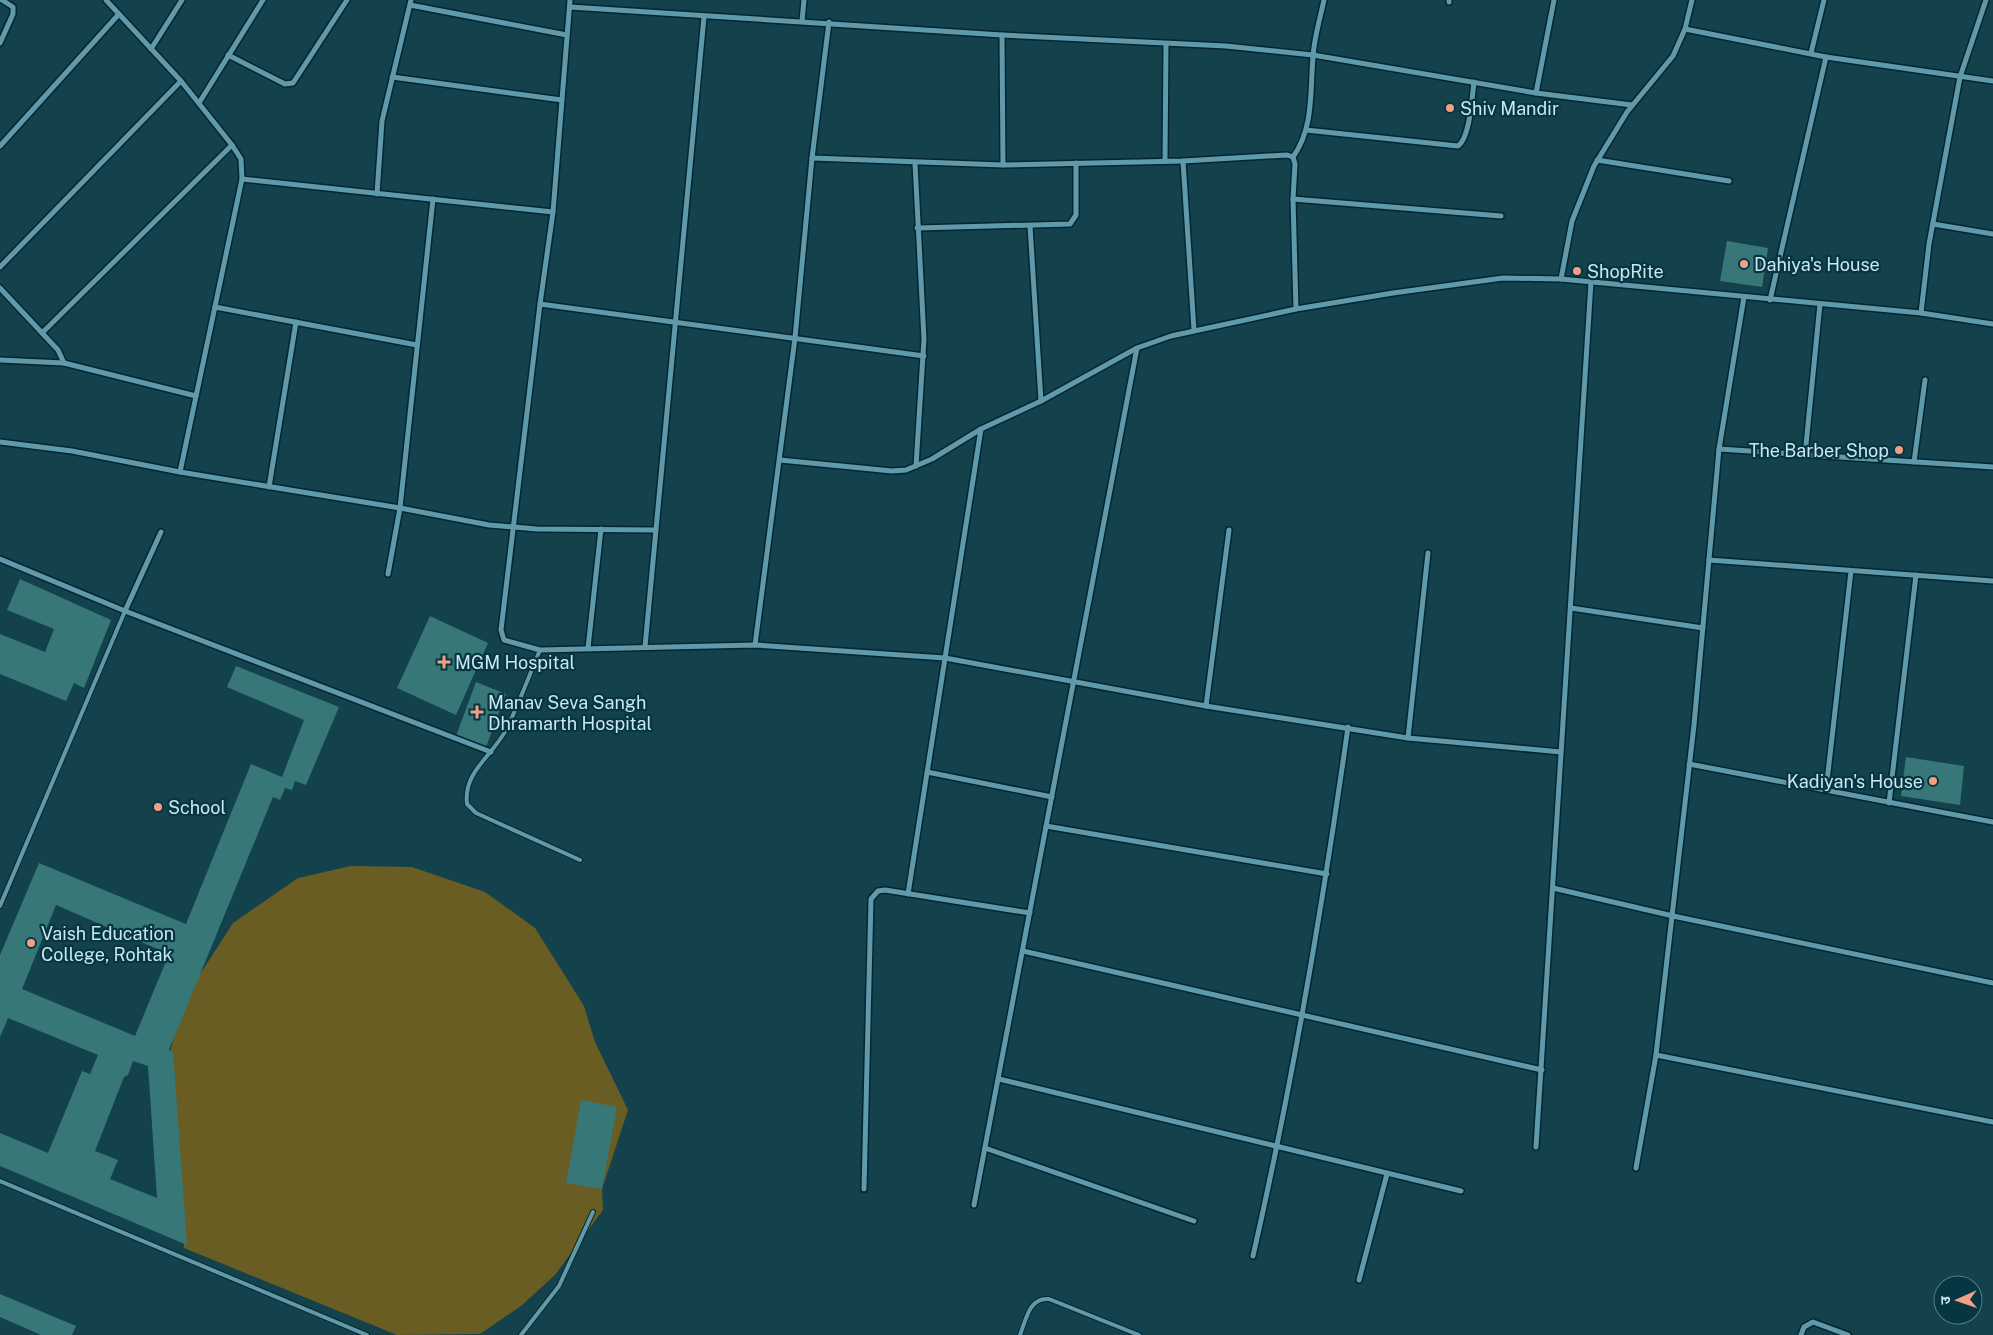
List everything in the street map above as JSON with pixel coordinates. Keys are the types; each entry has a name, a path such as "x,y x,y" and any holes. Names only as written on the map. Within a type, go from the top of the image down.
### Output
{"street":[{"path":"0,44 13,14 13,8 2,0"},
{"path":"106,0 199,102 241,159 242,179 180,472"},
{"path":"151,49 182,0"},
{"path":"199,102 263,0"},
{"path":"228,56 285,84 293,82 347,0"},
{"path":"570,0 553,212 540,304 502,636 508,642 540,650 645,646 755,645 945,658 1206,706 1408,738 1561,752"},
{"path":"802,21 804,0"},
{"path":"1292,157 1301,145 1306,130 1311,102 1313,55 1324,0"},
{"path":"1536,93 1554,0"},
{"path":"1561,279 1572,220 1598,160 1632,105 1666,67 1685,29 1692,0"},
{"path":"1811,53 1824,0"},
{"path":"1921,313 1933,224 1960,77 1986,0"},
{"path":"377,194 382,121 411,2 567,35"},
{"path":"570,7 704,17 829,22 1002,35 1226,46 1313,55 1536,93 1632,105"},
{"path":"0,146 119,14"},
{"path":"645,646 704,17"},
{"path":"755,645 795,338 812,158 829,22"},
{"path":"1685,29 1826,57 1993,81"},
{"path":"1002,35 1003,165"},
{"path":"1165,161 1166,44"},
{"path":"1770,300 1826,57"},
{"path":"392,77 562,100"},
{"path":"0,267 181,81"},
{"path":"1306,130 1458,146 1463,143 1466,134 1474,82"},
{"path":"42,333 232,145"},
{"path":"812,158 1003,165 1165,161 1286,155 1292,157 1295,164 1293,199 1296,310"},
{"path":"1183,160 1194,330"},
{"path":"1598,160 1729,181"},
{"path":"915,163 924,356 916,466"},
{"path":"917,228 1063,226 1074,221 1076,214 1076,163"},
{"path":"242,179 553,212"},
{"path":"388,574 400,508 432,199"},
{"path":"1293,199 1501,216"},
{"path":"1933,224 1993,234"},
{"path":"1030,226 1041,401"},
{"path":"780,460 892,472 916,466 982,428 1041,401 1137,348 1194,330 1296,310 1503,278 1561,279 1921,313 1993,324"},
{"path":"1536,1148 1591,282"},
{"path":"0,288 58,350 64,363"},
{"path":"1636,1168 1656,1055 1673,916 1703,628 1719,449 1744,297"},
{"path":"540,304 924,356"},
{"path":"1805,455 1820,304"},
{"path":"215,307 417,345"},
{"path":"269,487 296,322"},
{"path":"974,1205 1137,348"},
{"path":"0,360 64,363 196,396"},
{"path":"1914,462 1925,380"},
{"path":"908,894 982,428"},
{"path":"0,442 72,451 180,472 514,528 655,530"},
{"path":"1719,449 1993,467"},
{"path":"588,648 601,529"},
{"path":"1206,706 1230,530"},
{"path":"125,611 161,532"},
{"path":"1408,738 1428,553"},
{"path":"0,559 125,611 491,752"},
{"path":"1709,560 1993,581"},
{"path":"1826,790 1851,571"},
{"path":"1889,802 1916,575"},
{"path":"1571,608 1703,628"},
{"path":"1253,1256 1278,1148 1302,1015 1327,874 1348,727"},
{"path":"1689,764 1993,822"},
{"path":"928,772 1052,797"},
{"path":"1046,826 1327,874"},
{"path":"1553,888 1673,916 1993,983"},
{"path":"864,1189 869,908 871,899 878,892 885,890 1030,913"},
{"path":"1023,951 1542,1070"},
{"path":"1656,1055 1993,1122"},
{"path":"998,1078 1278,1148 1461,1191"},
{"path":"986,1148 1194,1221"},
{"path":"1359,1280 1387,1174"},
{"path":"1801,1335 1804,1326 1813,1322 1848,1335"}],"lane":[{"path":"0,906 125,611"},
{"path":"540,650 506,729 491,752 476,768 467,790 467,804 470,809 580,860"},
{"path":"0,889 6,892"},
{"path":"0,1181 367,1335"},
{"path":"521,1335 559,1286 592,1212"},
{"path":"1020,1335 1030,1308 1035,1301 1041,1298 1049,1299 1140,1335"}],"shaded area":[{"path":"351,866 412,867 485,892 535,928 584,1006 595,1042 628,1110 602,1189 603,1210 555,1275 521,1306 480,1334 397,1335 184,1248 169,1055 186,996 233,923 298,878"}],"building":[{"name":"Dahiya's House","path":"1727,241 1768,248 1762,287 1720,281"},
{"path":"20,579 111,620 84,688 74,683 66,701 0,674 0,634 45,652 54,629 7,610"},
{"path":"430,616 488,643 456,715 397,688"},
{"path":"236,666 339,707 306,785 295,781 292,790 285,788 280,800 273,797 169,1050 173,1052 187,1245 0,1166 0,1133 48,1153 82,1071 90,1074 98,1055 8,1018 0,1037 0,955 39,863 186,924 251,764 282,777 304,720 227,687","holes":["56,905 169,954 135,1036 22,989","133,1061 148,1066 157,1198 110,1179 118,1160 95,1151 124,1077 128,1075"]},
{"path":"476,682 506,694 486,747 456,736"},
{"name":"Kadiyan's House","path":"1906,757 1964,766 1960,805 1901,796"},
{"path":"581,1100 617,1107 602,1189 566,1183"},
{"path":"0,1294 76,1326 72,1335 41,1335 0,1317"}],"place":[{"name":"Shiv Mandir","path":"1450,108"},
{"name":"Dahiya's House","path":"1744,264"},
{"name":"ShopRite","path":"1577,271"},
{"name":"The Barber Shop","path":"1899,450"},
{"name":"MGM Hospital","path":"444,662"},
{"name":"Manav Seva Sangh Dhramarth Hospital","path":"477,712"},
{"name":"Kadiyan's House","path":"1933,781"},
{"name":"School","path":"158,807"},
{"name":"Vaish Education College, Rohtak","path":"31,943"}]}
